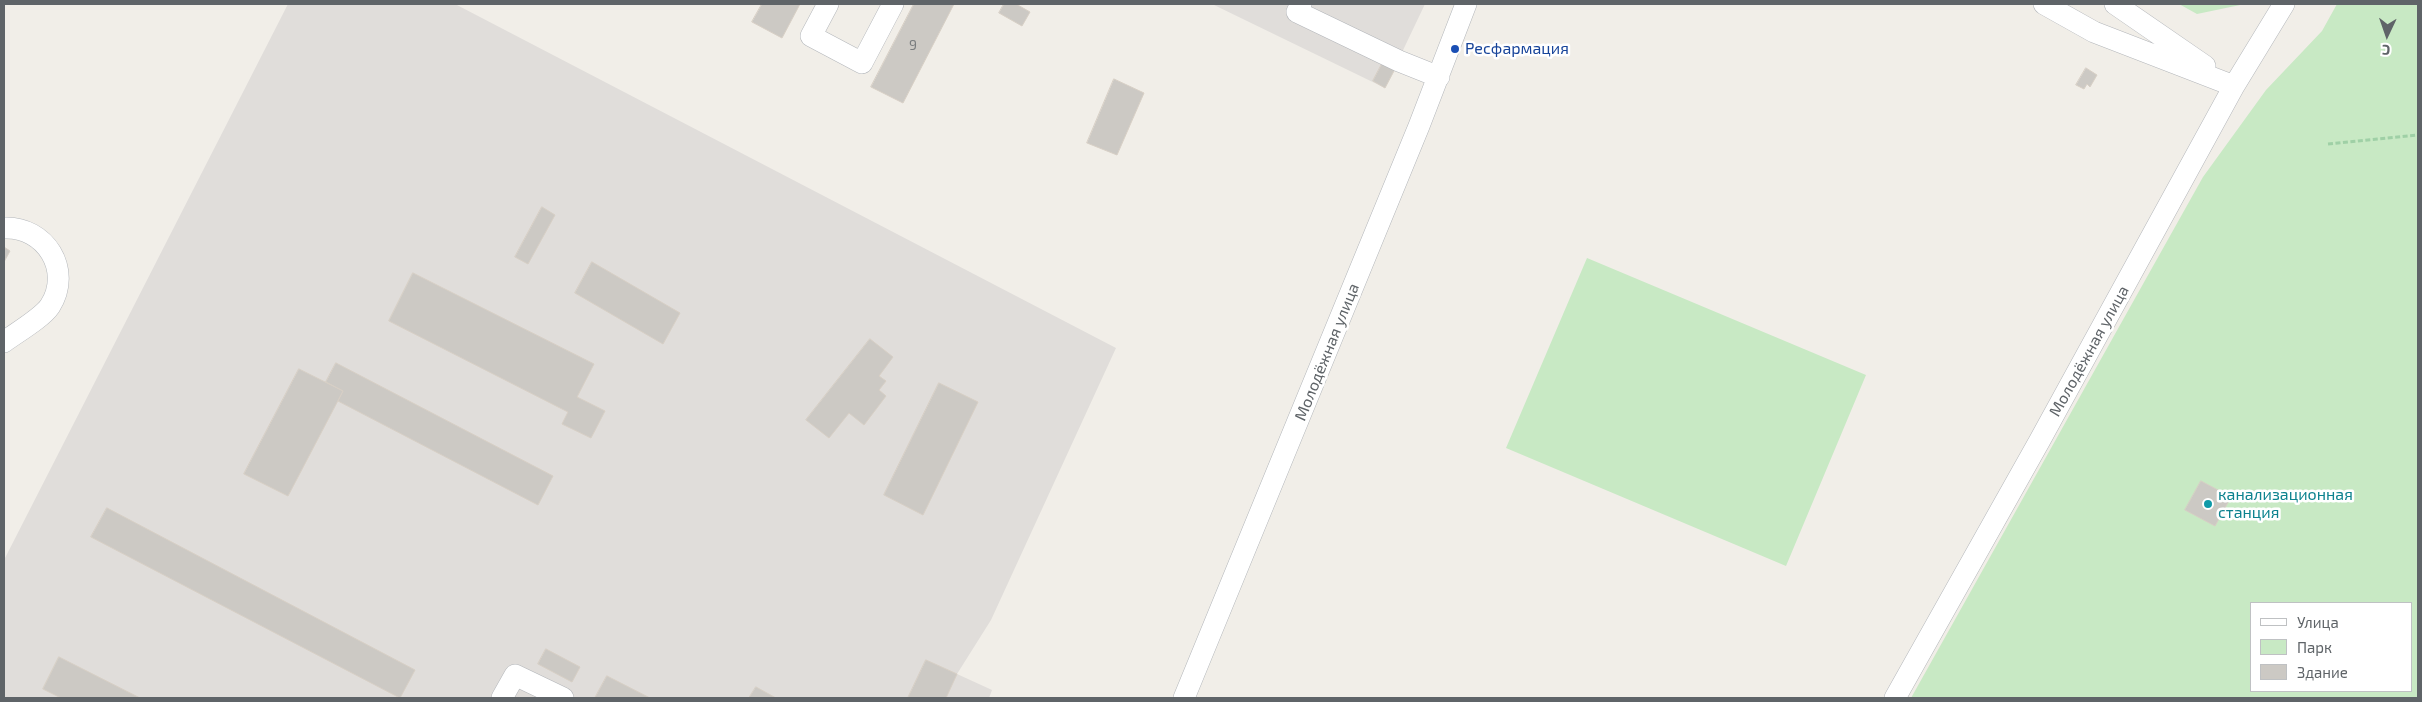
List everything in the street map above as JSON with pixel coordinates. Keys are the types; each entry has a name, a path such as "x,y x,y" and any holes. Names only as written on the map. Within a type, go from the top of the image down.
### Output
{"street":[{"path":"828,4 811,36 862,63 892,4"},
{"path":"1301,4 1297,12 1399,61 1439,77"},
{"name":"Молодёжная улица","path":"1184,698 1439,77 1466,4"},
{"path":"2044,4 2094,32 2234,86"},
{"path":"2094,32 2114,4 2234,86"},
{"name":"Молодёжная улица","path":"1895,698 2040,440 2234,86 2284,4"},
{"path":"4,228 14,227 30,232 49,247 56,260 58,279 56,295 49,308 4,342"},
{"path":"502,698 515,674 563,698"}],"path":[{"path":"2328,144 2418,135"}],"shaded area":[{"path":"288,4 455,4 1116,348 991,620 957,674 992,690 989,698 4,698 4,560"},
{"path":"1212,4 1425,4 1385,88"}],"green space":[{"path":"2179,4 2245,4 2197,14"},
{"path":"2337,4 2418,4 2418,698 1911,698 2203,177 2266,90 2322,31"},
{"path":"1587,258 1866,375 1786,566 1506,448"}],"building":[{"path":"762,4 800,4 782,38 752,22"},
{"path":"914,4 954,4 903,103 871,87"},
{"path":"1004,4 1016,4 1030,12 1022,26 999,13"},
{"path":"1383,62 1395,69 1385,88 1373,81"},
{"path":"2086,68 2097,75 2090,87 2087,84 2084,89 2076,85"},
{"path":"1114,79 1144,93 1117,155 1087,143"},
{"path":"542,207 555,215 528,264 515,257"},
{"path":"4,247 10,251 4,262"},
{"path":"592,262 680,313 663,344 575,293"},
{"path":"413,273 594,364 577,397 605,411 591,438 562,424 568,412 389,321"},
{"path":"870,339 893,357 879,376 886,381 879,390 886,396 864,425 849,413 829,438 806,420"},
{"path":"336,363 553,476 538,505 338,401 343,391 326,382"},
{"path":"299,369 343,391 288,496 244,474"},
{"path":"939,383 978,402 923,515 884,495"},
{"name":"канализационная станция","path":"2201,481 2231,497 2215,526 2185,510"},
{"path":"107,508 415,670 400,698 91,537"},
{"path":"546,649 580,667 572,682 538,664"},
{"path":"59,657 140,698 61,698 43,689"},
{"path":"926,660 957,674 946,698 908,698"},
{"path":"607,676 650,698 595,698"},
{"path":"756,687 776,698 749,698"}],"place":[{"name":"Ресфармация","path":"1455,49"},
{"name":"канализационная станция","path":"2208,504"}]}
